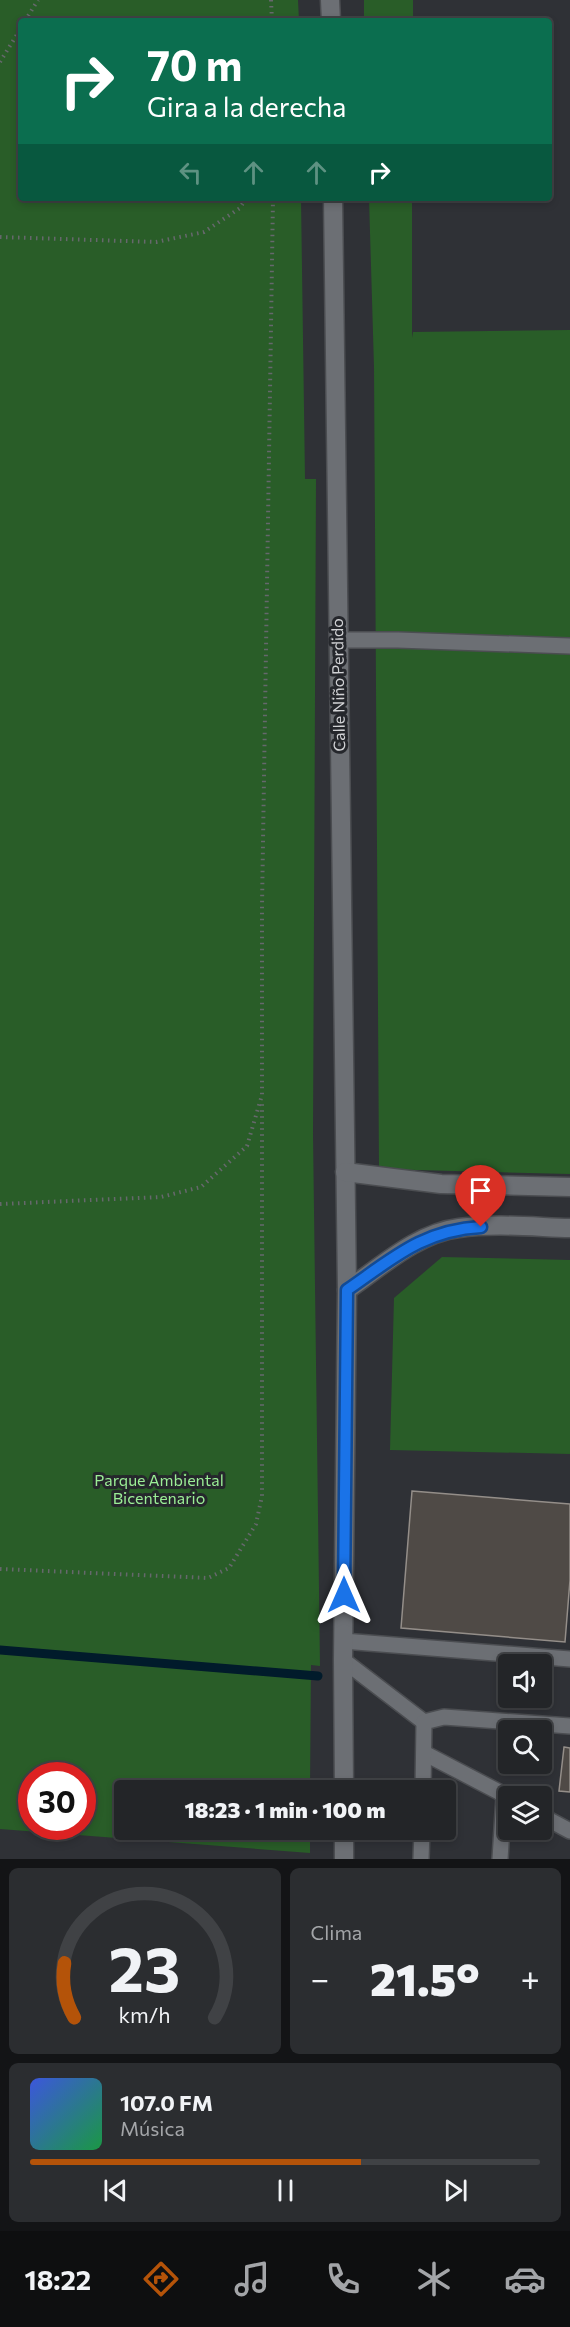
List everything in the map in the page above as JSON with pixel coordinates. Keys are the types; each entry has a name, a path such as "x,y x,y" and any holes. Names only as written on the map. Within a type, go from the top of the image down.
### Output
{"street":[{"path":"330,0 330,18"},
{"name":"Calle Niño Perdido","path":"333,201 347,1290 344,1780"},
{"path":"345,1172 441,1184 570,1187"},
{"path":"347,1290 405,1249 440,1233 458,1228 570,1228"},
{"path":"344,1840 344,1859"}],"lane":[{"path":"338,640 570,646"},
{"path":"343,1641 570,1659"},
{"path":"343,1660 424,1722"},
{"path":"424,1722 444,1717 570,1726"},
{"path":"423,1780 424,1722"},
{"path":"424,1754 498,1791"},
{"path":"552,1821 570,1831"},
{"path":"421,1859 422,1840"},
{"path":"500,1859 502,1840"}],"path":[{"path":"27,18 38,0"},
{"path":"271,0 272,18"},
{"path":"0,62 18,33"},
{"path":"0,237 156,242 204,232 240,208 244,201"},
{"path":"0,1569 208,1578 229,1568 256,1524 262,1496 262,895 273,201"},
{"path":"0,1204 162,1197 201,1187 247,1146 262,1095"}],"green space":[{"name":"Parque Ambiental Bicentenario","path":"0,0 298,0 299,18 18,18 18,201 301,201 305,479 316,479 313,1134 320,1666 311,1665 310,1780 114,1780 114,1838 96,1836 96,1762 18,1762 18,1830 0,1829"},
{"path":"364,0 413,0 413,18 364,18"},
{"path":"369,201 412,201 412,338 413,332 570,330 570,1174 379,1169 374,367"},
{"path":"442,1257 570,1260 570,1454 390,1450 394,1298"},
{"name":"Parque Ambiental Bicentenario","path":"142,1840 310,1840 310,1853"}],"building":[{"path":"412,1491 570,1504 570,1580 565,1642 401,1628"},
{"path":"564,1747 570,1748 570,1792 559,1791"}],"waterway":[{"path":"0,1650 318,1676"}],"route":[{"path":"344,1595 347,1290 405,1249 425,1239 458,1228 481,1227"}]}
